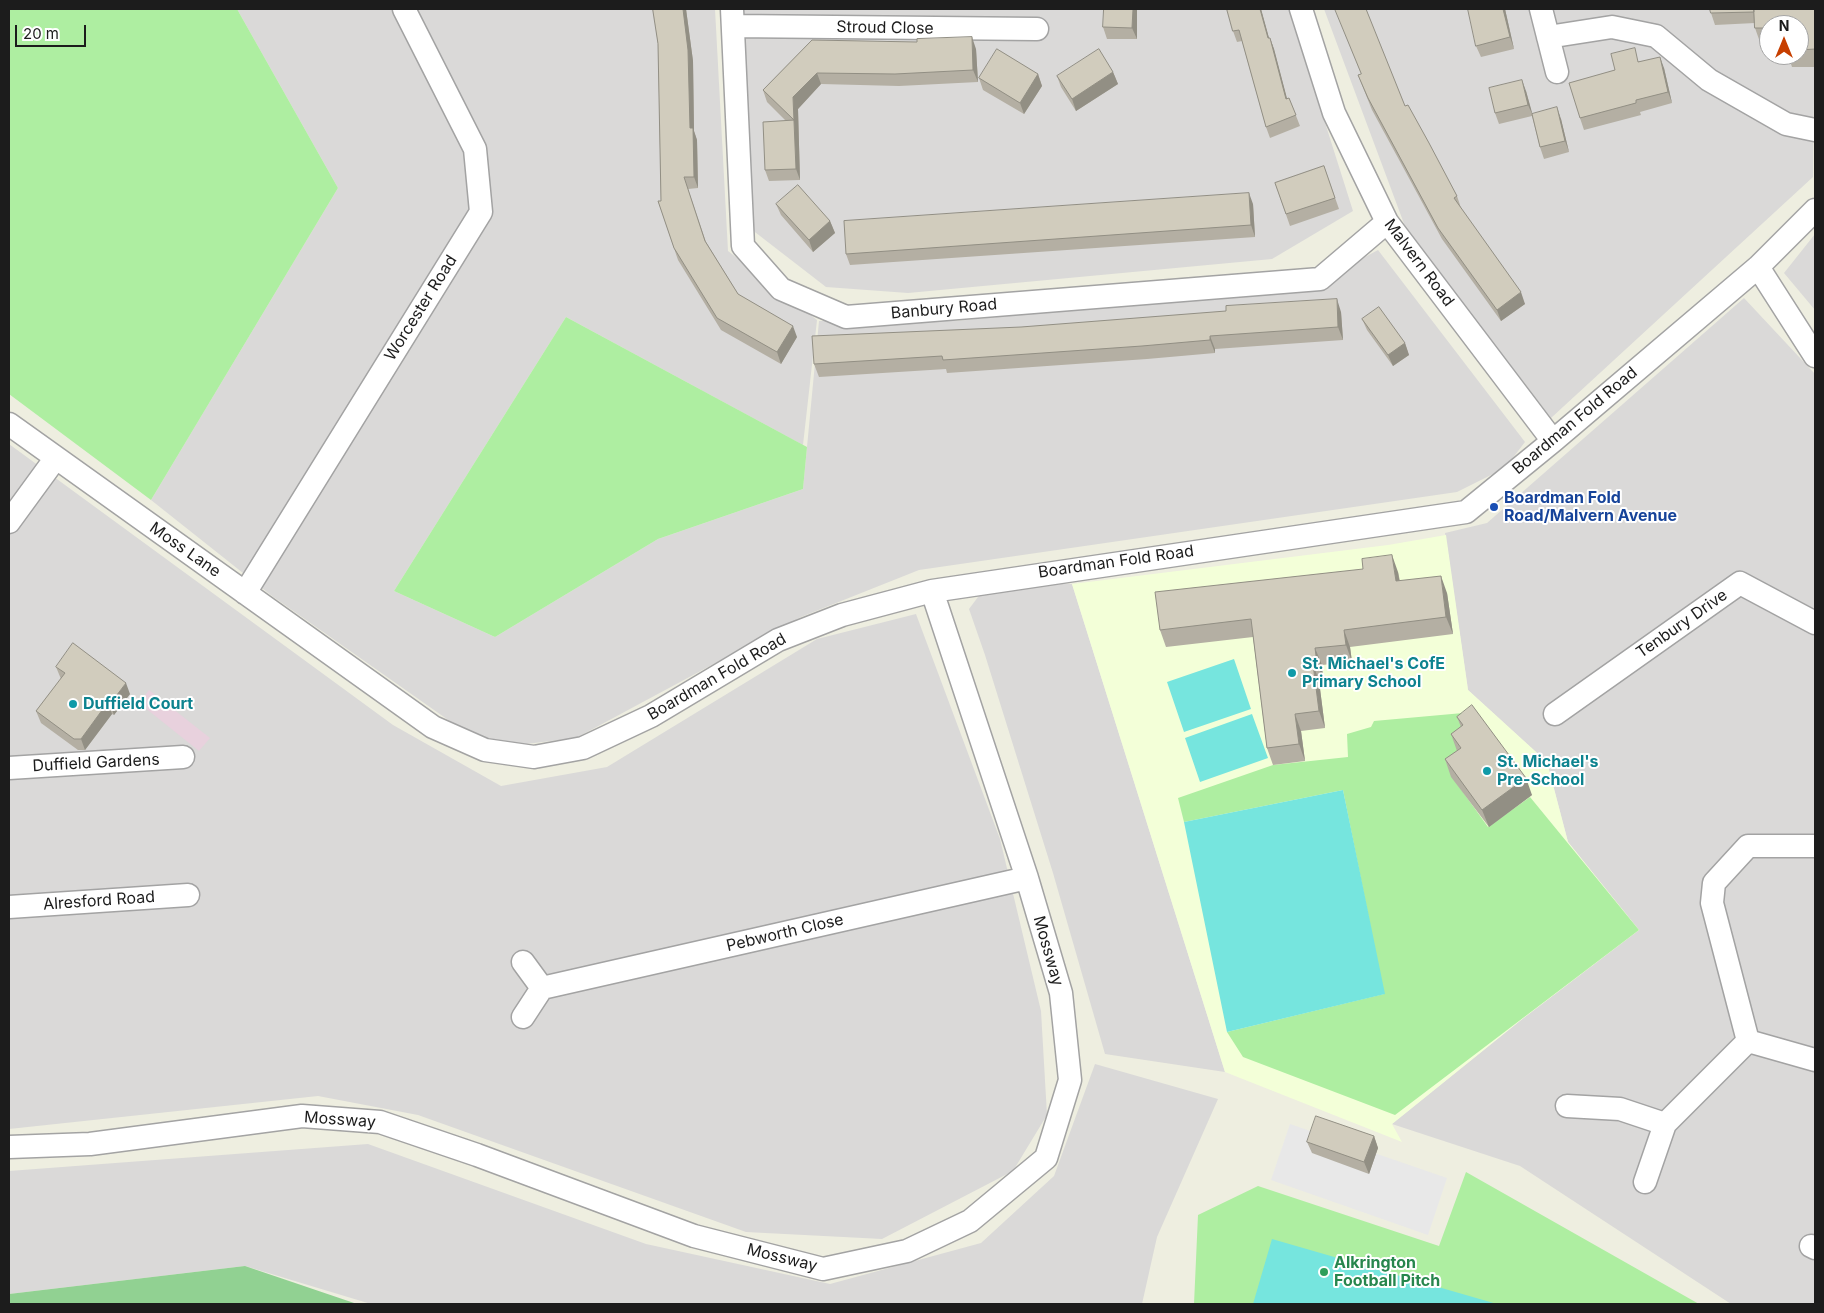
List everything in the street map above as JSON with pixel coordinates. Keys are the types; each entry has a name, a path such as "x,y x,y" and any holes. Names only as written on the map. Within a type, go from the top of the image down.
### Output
{"street":[{"name":"Worcester Road","path":"246,593 481,212 475,149 404,9"},
{"name":"Malvern Road","path":"1301,9 1334,112 1387,222 1553,441"},
{"path":"1541,9 1557,72"},
{"name":"Banbury Road","path":"732,17 743,246 781,289 846,317 1320,278 1387,222"},
{"name":"Stroud Close","path":"732,17 1037,30"},
{"path":"1548,37 1612,27 1656,36 1709,80 1786,124 1815,130"},
{"name":"Boardman Fold Road","path":"362,676 433,727 485,750 534,758 583,748 650,716 778,640 842,615 932,591 1466,512 1553,441 1758,267 1815,210"},
{"path":"1758,267 1815,356"},
{"name":"Moss Lane","path":"9,424 54,459 362,676"},
{"path":"9,522 54,459"},
{"name":"Tenbury Drive","path":"1555,714 1740,583 1815,623"},
{"name":"Mossway","path":"9,1147 90,1144 302,1116 380,1122 477,1155 694,1236 823,1269 907,1251 970,1221 1046,1158 1070,1080 1061,993 1027,878 932,591"},
{"name":"Duffield Gardens","path":"9,768 184,758"},
{"path":"1748,1041 1712,903 1714,883 1748,846 1815,846"},
{"name":"Pebworth Close","path":"542,988 1027,878"},
{"name":"Alresford Road","path":"9,907 188,894"},
{"path":"522,962 542,988 523,1017"},
{"path":"1748,1041 1815,1060"},
{"path":"1644,1182 1665,1124 1748,1041"},
{"path":"1567,1106 1620,1109 1665,1124"}],"shaded area":[{"path":"237,9 715,9 728,251 817,320 803,445 566,317 394,591 495,637 658,539 803,489 819,321 956,321 1200,297 1302,291 1378,250 1525,442 1505,468 1457,492 919,570 801,617 576,738 526,744 471,736 272,596 151,500 338,188"},
{"path":"738,9 1289,9 1353,211 1272,259 908,293 826,287 751,229"},
{"path":"1324,9 1815,9 1813,177 1551,418 1406,229"},
{"path":"1815,234 1815,310 1784,273"},
{"path":"1744,298 1815,374 1815,1304 1731,1304 1520,1166 1392,1124 1521,1020 1639,930 1568,842 1547,762 1468,690 1445,533 1487,523"},
{"path":"9,444 393,725 501,786 607,767 817,639 916,614 1000,839 1041,1011 1047,1115 1013,1171 882,1239 746,1232 418,1115 318,1096 9,1129"},
{"path":"1446,535 1468,690 1547,762 1568,842 1639,930 1521,1020 1392,1124 1402,1142 1225,1072 1072,584 1388,545"},
{"path":"1021,581 1072,584 1225,1072 1105,1054 1053,873 969,609 981,593"},
{"path":"1234,659 1251,709 1184,732 1167,682"},
{"path":"149,690 210,738 199,751 139,703"},
{"path":"1252,714 1268,758 1200,782 1185,738"},
{"path":"1343,790 1385,994 1227,1032 1184,822"},
{"path":"1095,1064 1218,1099 1157,1237 1142,1304 371,1304 245,1266 9,1294 9,1171 368,1144 646,1244 830,1284 981,1243 1054,1176"},
{"path":"1290,1124 1447,1178 1428,1235 1271,1180"},
{"name":"Alkrington Football Pitch","path":"1272,1239 1497,1304 1253,1304"}],"green space":[{"path":"9,9 237,9 338,188 151,500 9,394"},
{"path":"566,317 807,447 803,489 658,539 495,637 394,591"},
{"path":"1463,713 1478,723 1452,777 1488,827 1530,797 1639,930 1395,1115 1243,1057 1227,1032 1384,994 1343,790 1184,822 1178,798 1273,765 1348,757 1347,734 1371,727 1374,721"},
{"path":"1466,1172 1699,1304 1194,1304 1198,1215 1258,1186 1439,1246"},
{"path":"245,1266 357,1304 9,1304 9,1294"}],"building":[{"path":"653,9 683,9 688,50 690,128 693,128 694,177 684,177 705,241 738,294 793,326 777,352 717,318 674,248 658,201 661,201 658,44"},
{"path":"1104,9 1133,9 1132,28 1103,27"},
{"path":"1227,9 1260,9 1268,38 1270,38 1286,99 1289,98 1296,115 1266,127 1239,30 1233,31"},
{"path":"1335,9 1366,9 1405,106 1408,105 1429,143 1457,196 1454,198 1521,292 1497,310 1438,228 1368,98 1358,75 1361,74"},
{"path":"1468,9 1503,9 1510,37 1476,46"},
{"path":"1710,9 1754,9 1754,12 1711,13"},
{"path":"1754,9 1815,9 1815,49 1809,49 1809,15 1759,15 1759,28 1755,28"},
{"path":"972,37 973,70 895,74 817,73 793,97 794,120 763,90 812,40 917,42 917,39"},
{"path":"1635,48 1638,62 1660,57 1668,92 1580,118 1569,83 1615,70 1611,54"},
{"path":"997,49 1038,74 1020,103 979,78"},
{"path":"1099,49 1113,72 1072,99 1057,76"},
{"path":"1522,80 1528,105 1495,113 1489,88"},
{"path":"1557,107 1565,141 1540,147 1532,114"},
{"path":"794,120 796,169 765,170 763,122"},
{"path":"1324,166 1335,198 1286,214 1275,183"},
{"path":"798,185 830,221 809,240 776,204"},
{"path":"1249,193 1251,225 846,254 844,221"},
{"path":"1337,299 1338,327 1210,336 1210,340 1142,346 943,360 942,356 814,364 812,336 1021,327 1226,311 1226,306"},
{"path":"1379,307 1405,343 1388,355 1362,319"},
{"name":"St. Michael's CofE Primary School","path":"1392,555 1396,581 1441,576 1446,617 1344,630 1346,645 1315,648 1317,663 1313,664 1319,711 1295,714 1299,744 1267,748 1251,619 1160,630 1155,592 1363,569 1362,559"},
{"name":"Duffield Court","path":"73,643 126,683 110,704 108,702 81,739 74,739 36,711 65,673 56,667"},
{"name":"St. Michael's Pre-School","path":"1472,705 1526,778 1482,810 1445,759 1461,748 1451,734 1463,725 1457,717"},
{"path":"1316,1116 1374,1136 1364,1162 1307,1142"}],"place":[{"name":"Boardman Fold Road/Malvern Avenue","path":"1494,507"},
{"name":"St. Michael's CofE Primary School","path":"1292,673"},
{"name":"Duffield Court","path":"73,704"},
{"name":"St. Michael's Pre-School","path":"1487,771"},
{"name":"Alkrington Football Pitch","path":"1324,1272"}]}
